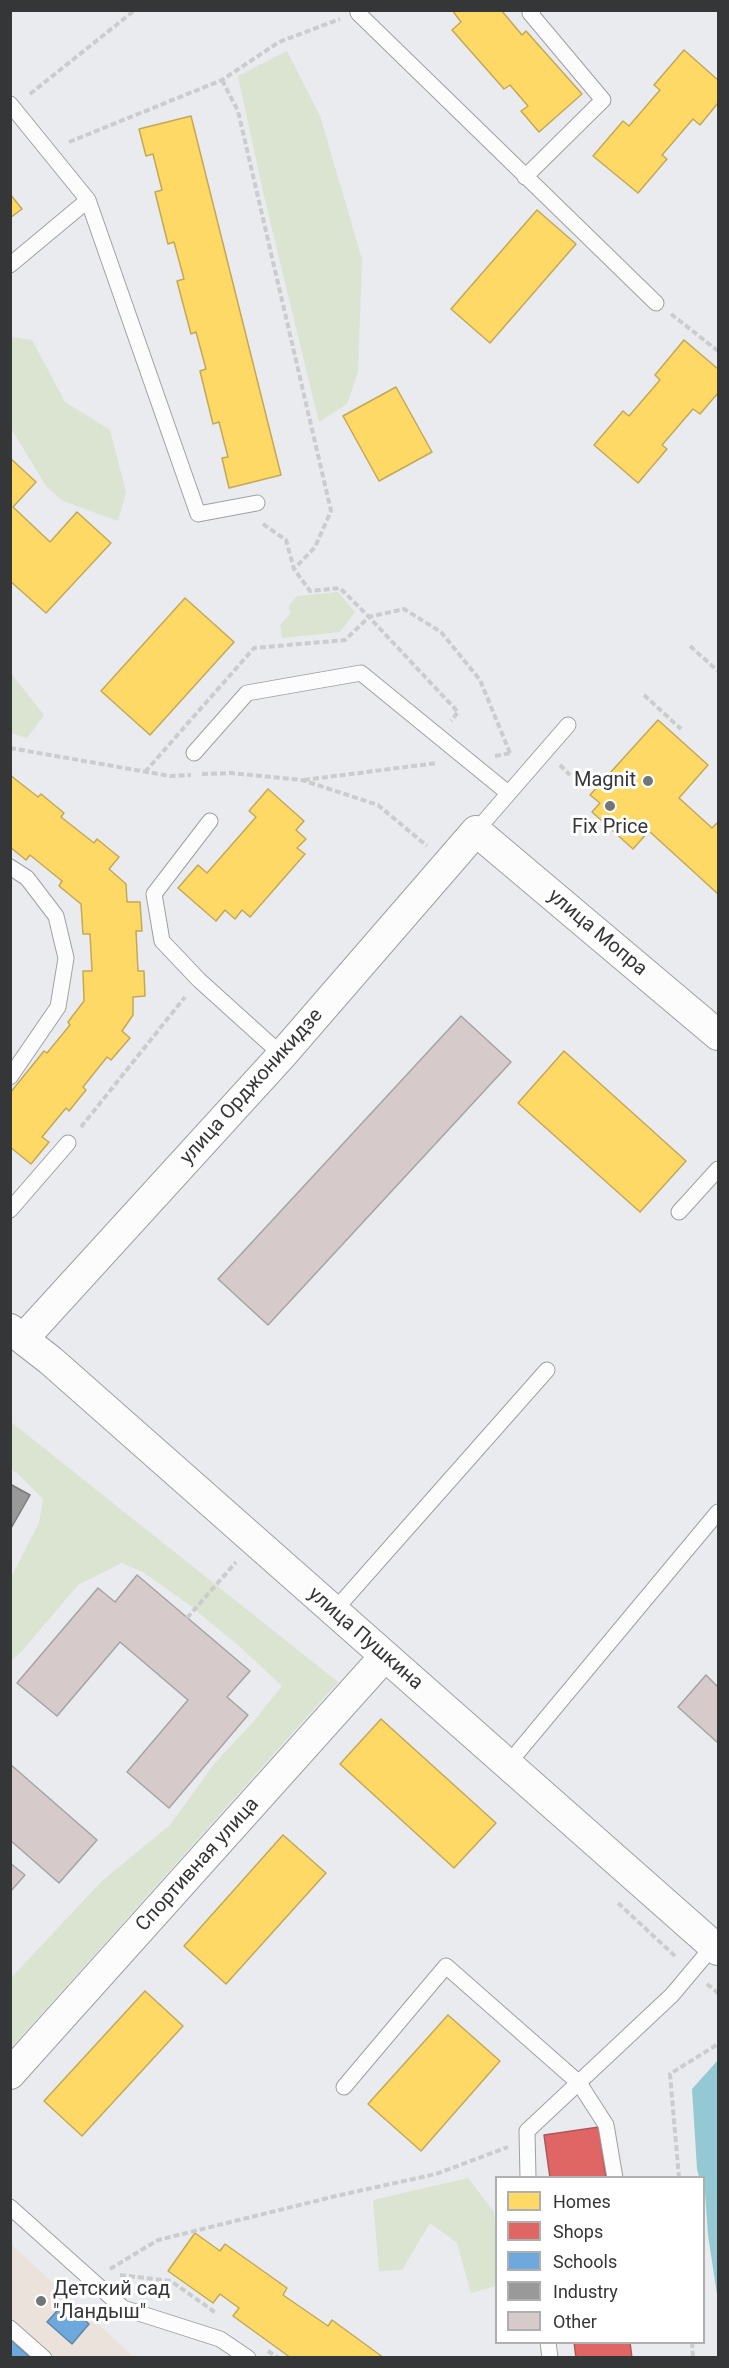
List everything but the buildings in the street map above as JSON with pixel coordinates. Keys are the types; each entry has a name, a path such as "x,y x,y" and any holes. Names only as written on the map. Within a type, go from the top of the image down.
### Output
{"street":[{"name":"улица Орджоникидзе","path":"17,1334 282,1055 476,831"},
{"name":"улица Мопра","path":"476,831 718,1035"},
{"name":"улица Пушкина","path":"17,1334 50,1360 716,1948"},
{"name":"Спортивная улица","path":"10,2074 385,1656"}],"lane":[{"path":"525,177 603,100 530,13 533,10"},
{"path":"358,12 656,303"},
{"path":"12,106 88,200 198,514 257,503"},
{"path":"10,264 88,200"},
{"path":"194,753 248,693 361,673 508,793"},
{"path":"476,831 568,725"},
{"path":"210,821 154,894 162,941 199,980 282,1055"},
{"path":"10,867 27,878 56,916 66,958 58,1007 10,1077"},
{"path":"10,1210 68,1143"},
{"path":"679,1212 718,1169"},
{"path":"334,1611 547,1370"},
{"path":"508,1764 718,1512"},
{"path":"528,2176 527,2131 672,1995 716,1948"},
{"path":"344,2087 446,1966 579,2083 606,2125 615,2176"},
{"path":"10,2207 123,2308 220,2339 248,2358"},
{"path":"10,2328 44,2358"}],"path":[{"path":"12,106 135,10"},
{"path":"48,151 222,80 279,42 358,12"},
{"path":"222,80 238,111 331,511 315,547 294,569"},
{"path":"656,303 718,351"},
{"path":"238,507 286,540 294,569 310,591 340,588 369,617 459,712 447,725"},
{"path":"369,617 404,609 441,632 480,680 510,753"},
{"path":"690,646 718,671"},
{"path":"644,694 681,729"},
{"path":"10,748 170,776 231,773 302,780 378,805 448,864"},
{"path":"68,1143 199,980"},
{"path":"187,1618 239,1559"},
{"path":"678,2176 670,2074 718,2044"},
{"path":"219,2316 171,2281 103,2273 158,2240 436,2174 527,2140"},
{"path":"268,2350 278,2358"}],"shaded area":[{"name":"Детский сад \"Ландыш\"","path":"11,2244 134,2357 11,2357"}],"green space":[{"path":"287,51 320,116 362,259 358,372 347,404 319,422 264,196 238,76"},
{"path":"11,337 32,340 65,402 110,430 126,492 118,521 63,501 46,486 11,431"},
{"path":"338,592 355,612 340,632 282,638 280,625 290,614 289,605 297,596"},
{"path":"10,672 44,715 27,738 11,733"},
{"path":"11,1422 338,1682 11,2048 11,1978 102,1881 170,1825 215,1763 254,1721 282,1686 239,1646 188,1604 143,1572 122,1563 78,1585 11,1661 11,1577 39,1523 43,1499 17,1473 11,1470"},
{"path":"468,2178 494,2212 495,2286 471,2293 457,2243 430,2223 402,2270 379,2271 373,2200"}],"water":[{"path":"718,2060 718,2301 708,2235 705,2176 699,2176 697,2169 692,2089"}],"place":[{"name":"Magnit","path":"648,781"},
{"name":"Fix Price","path":"610,806"},
{"name":"Детский сад \"Ландыш\"","path":"41,2301"}]}
